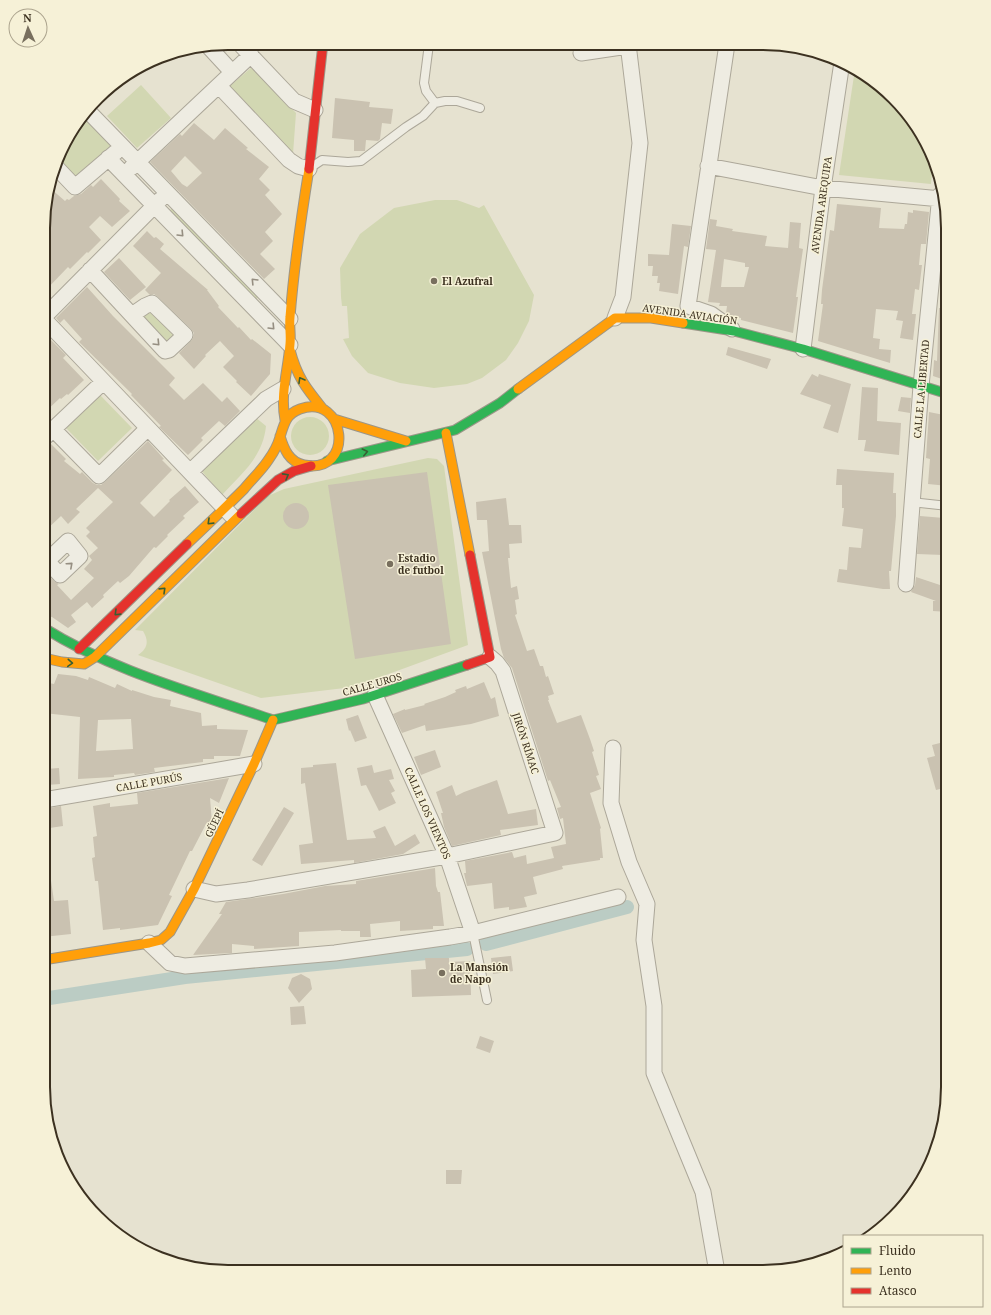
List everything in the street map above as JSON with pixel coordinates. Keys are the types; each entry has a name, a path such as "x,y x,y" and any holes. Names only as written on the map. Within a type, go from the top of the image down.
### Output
{"street":[{"path":"246,50 294,101 315,110"},
{"path":"285,420 283,410 283,389 290,345 290,319 297,246 309,169 322,50"},
{"path":"581,53 599,50"},
{"path":"50,659 66,663 84,664 95,657 278,480 294,471 319,465 327,461 455,430 500,403 615,318 623,297 640,143 629,50"},
{"path":"725,50 688,306 711,314 734,331"},
{"path":"212,51 232,72"},
{"path":"124,175 251,55"},
{"name":"AVENIDA AREQUIPA","path":"803,349 823,188 841,68"},
{"path":"219,86 289,160 298,166 309,169"},
{"path":"92,114 290,319"},
{"path":"59,170 75,187 123,146"},
{"path":"108,158 290,345 294,366 305,386 323,409 334,419 339,428 340,437 338,446 334,454 327,461"},
{"path":"708,166 823,188 938,198"},
{"path":"50,312 154,206 169,193"},
{"name":"CALLE LA LIBERTAD","path":"906,584 911,502 921,386 940,210"},
{"path":"90,270 132,315"},
{"name":"AVENIDA AVIACIÓN","path":"615,318 651,318 734,331 803,349 941,392"},
{"path":"50,325 103,382 236,520"},
{"path":"50,433 103,382"},
{"path":"190,472 266,399 283,389"},
{"path":"79,649 257,474 270,458 280,436 285,420 291,414 298,409 306,407 323,409"},
{"path":"334,419 409,442"},
{"path":"50,435 99,476 148,428"},
{"path":"446,433 490,657"},
{"path":"280,436 286,454 301,465 311,466"},
{"path":"50,558 68,542"},
{"path":"112,640 112,652 126,669"},
{"path":"53,648 79,649 126,669 273,720"},
{"name":"CALLE UROS","path":"273,720 375,695 490,657"},
{"name":"JIRÓN RÍMAC","path":"447,856 555,833 503,671 490,657"},
{"name":"CALLE LOS VIENTOS","path":"375,695 447,856 473,933"},
{"name":"GÜEPÍ","path":"149,943 161,940 170,932 194,889 254,764 273,720"},
{"path":"613,748 611,803 629,862 647,904 644,940 654,1006 654,1073 703,1192 716,1265"},
{"name":"CALLE PURÚS","path":"50,799 254,764"},
{"path":"194,889 216,894 447,856"},
{"path":"50,959 149,943 170,963 185,966 335,953 473,933 618,897"}],"lane":[{"path":"428,50 424,83 426,92 435,103"},
{"path":"309,169 322,160 348,162 361,161 423,116 435,103 457,101 480,108"},
{"path":"911,502 941,505"},
{"path":"473,933 487,1000"}],"green space":[{"path":"252,67 296,113 293,154 229,87"},
{"path":"854,75 889,102 911,129 923,149 932,171 931,184 839,175"},
{"path":"141,85 171,118 137,148 107,116"},
{"path":"88,119 113,146 77,178 61,166 68,149"},
{"name":"El Azufral","path":"435,200 457,200 479,208 484,205 534,295 529,321 518,343 506,360 482,378 467,384 434,388 400,383 368,373 352,356 343,339 349,338 347,306 342,306 340,268 360,234 394,208"},
{"path":"173,207 260,296 254,301 168,212"},
{"path":"147,308 180,335 167,345 137,317"},
{"path":"100,395 132,428 98,461 66,428"},
{"path":"255,417 266,426 261,447 244,472 222,495 200,469"},
{"path":"310,417 320,420 326,426 329,436 326,446 320,452 310,455 300,452 294,446 291,436 294,426 300,420"},
{"path":"428,458 437,459 444,466 468,645 353,687 261,698 138,655 146,647 147,641 143,631 135,630 268,496 284,489"}],"building":[{"path":"335,98 370,102 369,107 393,109 391,124 382,123 380,139 378,141 366,140 365,151 354,151 354,140 332,138"},
{"path":"194,123 214,140 225,128 248,148 246,149 269,167 259,179 270,190 265,195 282,214 265,232 273,241 260,254 275,269 264,279 150,162 180,134 182,136","holes":["185,156 202,173 187,187 182,184 171,171"]},
{"path":"101,179 120,199 119,201 130,211 112,227 100,216 89,227 101,240 70,269 68,267 50,286 50,217 54,191 65,201 81,194 91,185 93,187"},
{"path":"837,204 881,208 879,228 904,229 905,224 907,224 908,212 913,213 913,210 929,212 926,244 921,244 919,265 922,265 919,290 915,289 912,314 916,314 913,340 900,338 903,321 896,320 898,311 876,309 873,338 880,339 879,349 891,350 890,363 818,341 823,304 821,304 822,290 830,230 834,231"},
{"path":"710,219 717,220 716,226 733,229 732,231 767,236 765,246 788,248 790,222 801,223 799,248 803,249 796,297 798,297 793,333 729,316 726,313 727,306 719,306 720,303 708,302 716,250 706,249","holes":["724,259 745,263 745,267 749,267 744,287 721,287"]},
{"path":"672,224 691,226 688,247 684,246 678,294 659,291 660,283 657,283 658,276 652,276 653,266 648,266 648,254 669,255"},
{"path":"147,231 154,238 156,237 164,244 160,249 208,290 219,306 218,307 238,328 239,327 251,340 252,339 271,354 270,374 251,396 223,367 234,356 220,341 205,355 206,356 194,369 179,353 191,341 194,333 158,297 154,294 150,295 145,290 161,273 133,246"},
{"path":"119,258 146,287 130,300 104,272"},
{"path":"87,287 113,316 175,378 169,385 184,400 203,383 222,402 227,397 240,411 225,426 219,421 201,438 203,440 188,455 159,427 161,426 131,395 132,394 79,342 82,339 64,319 60,323 56,318"},
{"path":"939,308 941,308 941,379 933,376 934,360 937,361"},
{"path":"51,340 66,355 63,358 84,380 68,395 67,394 61,399 60,398 50,407"},
{"path":"728,347 771,359 767,369 726,355"},
{"path":"812,374 818,377 819,374 851,384 838,433 823,428 831,405 800,394"},
{"path":"862,387 878,388 877,421 901,423 899,455 864,451 866,440 858,440"},
{"path":"901,397 911,398 910,413 898,411"},
{"path":"929,412 941,414 941,485 928,484 930,459 926,458"},
{"path":"148,441 164,459 162,460 172,470 140,503 154,517 170,501 169,500 185,486 199,502 183,516 185,518 156,548 154,547 129,576 120,583 118,581 92,608 87,602 71,615 76,622 68,628 50,617 50,577 59,584 57,585 71,600 94,578 84,569 92,560 89,556 98,548 86,536 90,532 86,528 113,502 98,488 76,509 80,512 68,524 61,516 50,526 50,444 66,459 64,461 80,474 82,472 93,483 101,485"},
{"path":"837,469 894,473 893,493 896,493 896,516 891,571 889,571 890,589 837,582 839,569 847,570 849,547 861,548 863,529 842,526 844,508 842,508 842,485 836,485"},
{"name":"Estadio de futbol","path":"427,472 451,644 355,659 328,485"},
{"path":"506,498 509,525 521,525 522,543 509,544 510,558 508,558 511,588 517,586 519,599 515,600 517,614 515,615 527,651 534,649 540,666 543,666 546,677 548,676 554,694 548,696 548,700 557,723 581,715 590,739 594,751 592,752 599,775 596,776 601,789 590,793 601,828 603,858 600,858 600,860 562,866 563,869 533,877 537,894 524,897 527,907 509,910 509,907 494,909 492,883 467,886 464,873 466,873 465,861 512,852 514,858 526,855 527,864 554,858 551,847 566,844 563,818 560,819 557,808 561,807 550,780 548,781 512,668 504,658 501,649 482,552 489,551 487,520 477,520 476,502"},
{"path":"296,503 305,507 309,516 305,525 296,529 287,525 283,516 287,507"},
{"path":"920,516 941,518 941,555 917,554"},
{"path":"916,577 940,585 941,612 933,611 933,601 936,601 911,592 915,585"},
{"path":"58,674 76,676 88,680 89,677 115,688 117,684 132,691 171,700 170,706 201,713 202,726 217,725 217,729 248,730 240,756 214,756 214,759 203,759 203,762 154,768 155,772 135,775 134,773 114,775 114,777 78,779 80,717 50,714 50,683 54,684","holes":["131,719 133,749 96,751 98,720"]},
{"path":"484,682 491,699 495,697 499,716 471,724 426,731 425,725 402,733 393,714 405,709 425,705 424,704 445,697 456,692 455,690 466,686 467,689"},
{"path":"358,715 367,738 355,742 350,730 349,731 346,719"},
{"path":"941,743 941,789 936,790 927,758 935,756 932,745"},
{"path":"435,750 441,767 421,775 414,757"},
{"path":"336,763 347,840 376,838 373,831 385,826 395,846 415,834 420,843 403,854 354,863 354,860 301,864 299,845 313,843 305,783 301,784 301,768 313,767 313,765"},
{"path":"372,765 374,773 391,769 394,779 389,780 395,791 391,793 396,803 379,811 366,785 361,786 357,768"},
{"path":"59,768 60,784 50,785 50,769"},
{"path":"229,778 219,803 210,798 212,823 206,824 192,851 190,851 169,895 172,896 158,925 120,930 120,928 103,930 98,881 95,881 92,858 95,857 93,837 97,836 93,806 110,803 110,807 138,804 137,793"},
{"path":"497,780 508,814 536,809 538,825 500,830 501,835 452,846 444,827 441,813 443,813 436,792 452,785 456,796"},
{"path":"61,806 63,826 50,828 50,808"},
{"path":"284,807 294,813 262,866 252,860"},
{"path":"435,868 436,886 438,892 440,892 444,926 433,926 433,929 400,931 400,921 370,924 371,937 360,937 360,931 341,930 299,932 299,946 254,949 254,946 232,944 232,953 193,955 222,914 219,914 226,902 325,886 356,884 356,881"},
{"path":"50,874 54,901 68,900 71,934 50,936"},
{"path":"511,956 513,971 493,974 491,958"},
{"path":"425,958 449,958 449,962 470,961 471,995 412,997 411,970 426,969"},
{"path":"301,974 310,979 312,989 299,1003 288,988 292,978"},
{"path":"304,1006 306,1024 291,1025 290,1007"},
{"path":"480,1036 494,1041 490,1053 476,1048"},
{"path":"446,1170 462,1170 461,1184 446,1184"}],"waterway":[{"path":"486,944 627,907"},
{"path":"50,998 185,977 467,949"}],"traffic: fast":[{"path":"683,323 734,331 803,349 941,392"},
{"path":"327,461 455,430 500,403 518,389"},
{"path":"50,631 98,657 127,669 185,691 273,720"},
{"path":"273,720 363,699 467,665"}],"traffic: slow":[{"path":"285,420 283,401 290,344 292,298 298,243 309,169"},
{"path":"518,389 615,318 651,318 683,323"},
{"path":"290,350 299,375 323,409"},
{"path":"187,544 244,489 263,467 276,448 281,432 286,420 295,411 316,407 327,412 335,422 339,434 338,447 332,458 321,465 304,465 294,461 285,450 280,436"},
{"path":"334,419 406,441"},
{"path":"446,433 470,555"},
{"path":"50,659 84,664 95,657 241,514"},
{"path":"50,959 149,943 161,940 170,932 194,889 254,764 273,720"}],"traffic: jam":[{"path":"309,169 322,50"},
{"path":"241,514 278,480 294,471 311,466"},
{"path":"79,649 187,544"},
{"path":"467,665 490,657 470,555"}],"place":[{"name":"El Azufral","path":"434,281"},
{"name":"Estadio de futbol","path":"390,564"},
{"name":"La Mansión de Napo","path":"442,973"}]}
